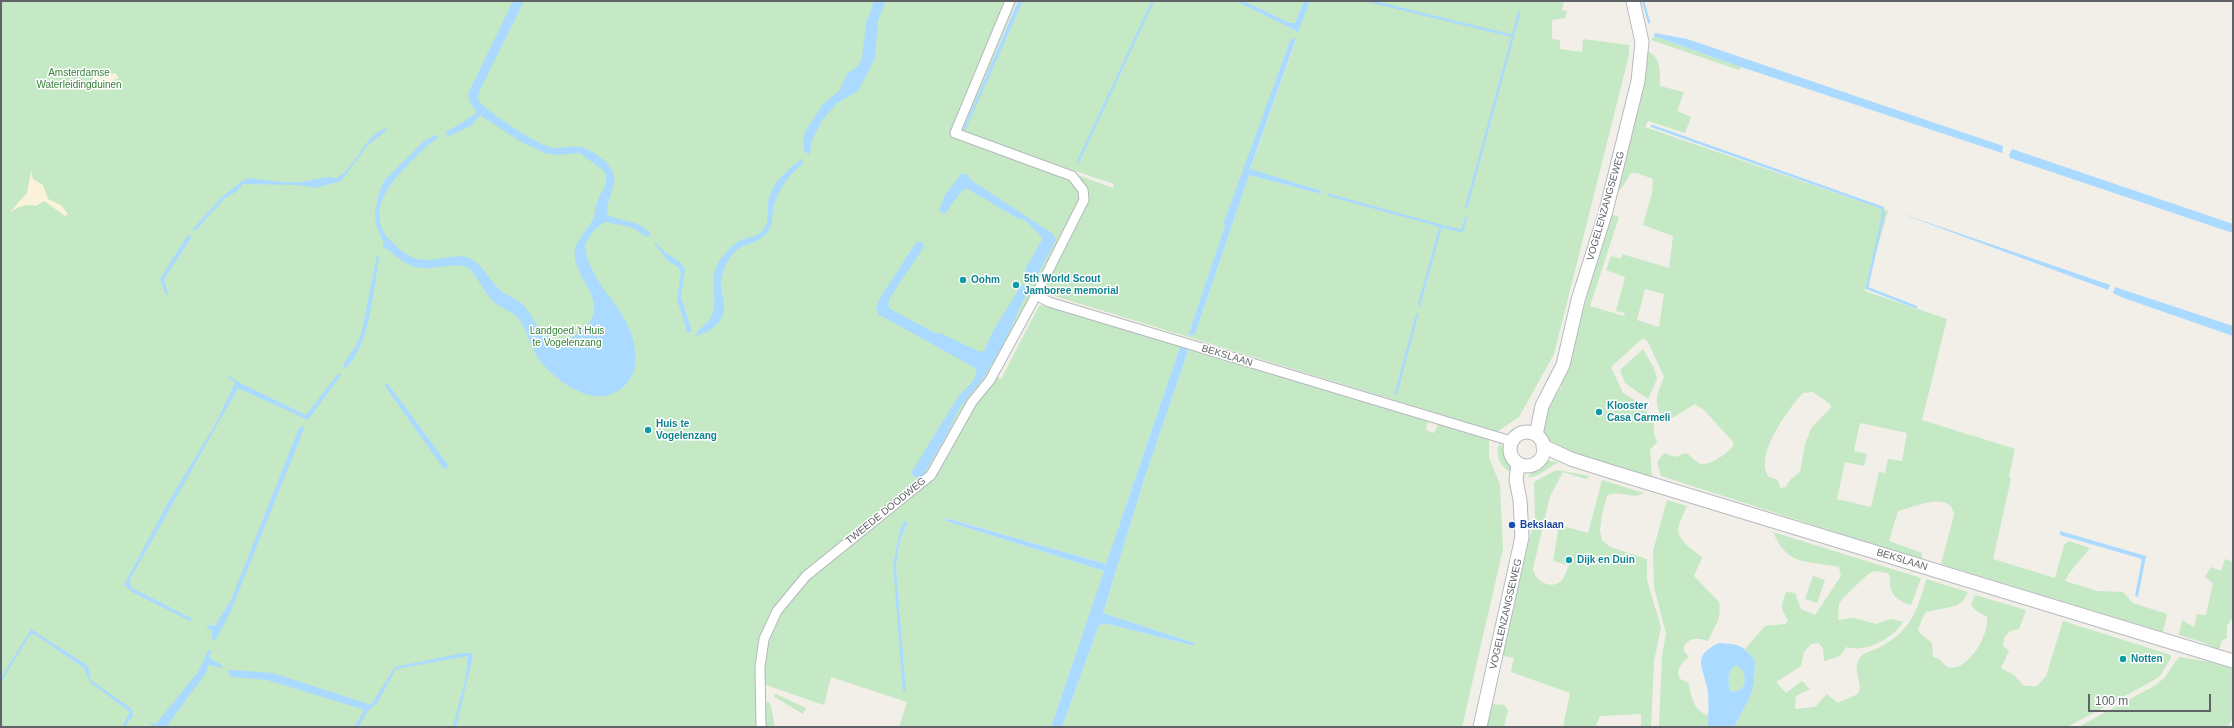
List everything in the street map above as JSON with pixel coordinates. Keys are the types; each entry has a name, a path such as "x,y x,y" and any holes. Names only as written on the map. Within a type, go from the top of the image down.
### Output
{"main road":[{"name":"VOGELENZANGSEWEG","path":"1531,433 1533,414 1542,406 1563,365 1578,300 1606,211 1638,81 1642,42 1633,1"},
{"path":"1531,433 1540,438 1543,451 1538,462 1523,465 1513,459 1510,452 1512,441 1519,434 1531,433"},
{"name":"BEKSLAAN","path":"1543,451 2233,661"},
{"name":"VOGELENZANGSEWEG","path":"1480,727 1522,537 1520,500 1516,480 1523,465"}],"street":[{"name":"TWEEDE DOODWEG","path":"761,727 760,668 764,639 777,611 795,587 810,572 931,475 972,402 990,380 1036,295 1084,200 1083,190 1072,176 956,133 1010,1"},
{"name":"BEKSLAAN","path":"1036,295 1049,302 1512,441"}],"green space":[{"name":"Landgoed 't Huis te Vogelenzang","path":"1,1 1017,1 962,134 1023,1 1236,1 1294,30 1310,1 1564,1 1562,10 1567,11 1565,18 1552,20 1552,39 1560,40 1560,49 1582,52 1583,39 1629,45 1629,55 1554,354 1519,417 1494,434 1492,430 1048,294 1043,291 1043,288 928,473 818,563 765,631 759,727 1,727","holes":["1291,38 1296,40 1250,170 1322,191 1321,194 1249,175 1195,334 1188,336","1003,147 1114,184 1113,188"]},
{"path":"1242,1 1304,1 1295,23 1289,23"},
{"path":"1654,36 1741,67 1739,70 1651,40"},
{"path":"1645,51 1655,56 1657,60 1660,70 1660,86 1684,92 1677,111 1691,117 1685,133 1648,121 1645,127 1888,211 1865,291 1947,319 1922,420 2015,449 2009,476 2011,479 1993,559 2055,578 2064,545 2069,541 2090,548 2070,572 2065,581 2097,591 2123,592 2133,603 2167,614 2163,632 1941,564 1954,515 1951,507 1946,503 1930,502 1898,511 1889,541 1922,553 1922,560 1661,476 1657,462 1664,453 1675,457 1686,453 1697,462 1705,464 1710,463 1720,457 1729,450 1734,443 1704,410 1695,404 1664,423 1657,405 1657,396 1664,377 1648,342 1643,338 1611,367 1623,393 1647,407 1647,416 1653,417 1654,434 1657,442 1650,450 1652,478 1578,457 1549,442 1542,430 1543,415 1561,387 1611,214 1619,217 1590,306 1624,316 1625,313 1616,311 1625,277 1606,270 1611,256 1621,259 1622,254 1669,268 1673,236 1643,225 1652,193 1653,179 1637,173 1631,173 1621,189 1615,192","holes":["1645,289 1664,294 1659,327 1637,320","1813,392 1830,404 1831,408 1812,427 1805,444 1800,472 1790,480 1786,487 1780,488 1778,480 1769,477 1765,468 1766,457 1769,445 1775,433 1803,393","1860,423 1907,433 1902,461 1888,459 1885,473 1879,472 1871,507 1837,499 1845,462 1864,466 1867,454 1854,451"]},
{"path":"1042,305 1181,344 1106,564 947,518 946,521 1104,571 1051,727 899,727 907,702 831,677 824,705 766,685 761,685 769,632 796,589 921,487 994,375 1001,379 1039,306","holes":["908,521 900,540 896,565 906,692 893,564 900,530"]},
{"path":"1187,346 1428,420 1426,430 1434,433 1439,423 1489,438 1489,457 1500,485 1503,549 1462,727 1062,727 1099,625 1108,624 1193,646 1194,643 1103,613 1144,480 1187,354"},
{"path":"1643,349 1654,368 1657,379 1648,399 1625,383 1620,370"},
{"path":"1499,443 1505,449 1509,457 1512,473 1504,468 1498,457"},
{"path":"1548,461 1559,462 1536,476 1528,477 1534,468"},
{"path":"1556,470 1590,476 1586,479 1563,472 1550,496 1533,569 1540,581 1549,585 1554,585 1562,580 1569,565 1553,561 1558,531 1553,526 1556,524 1588,533 1602,480 1644,493 1635,496 1617,493 1607,496 1602,514 1600,531 1602,540 1610,547 1647,559 1647,580 1661,627 1654,661 1651,727 1641,727 1641,714 1600,716 1595,727 1563,727 1570,693 1511,672 1514,658 1499,655 1505,639 1535,516 1534,482"},
{"path":"1667,500 1687,506 1679,523 1678,528 1680,537 1702,558 1694,576 1719,602 1719,618 1708,641 1694,639 1689,641 1684,646 1684,651 1689,657 1682,664 1678,672 1680,679 1689,683 1694,703 1703,714 1708,715 1708,727 1659,727 1662,656 1666,634 1654,587 1653,551"},
{"path":"1773,532 1921,578 1911,605 1904,603 1895,596 1891,590 1888,573 1874,571 1868,574 1842,599 1839,604 1838,620 1854,618 1876,624 1891,619 1903,622 1893,634 1878,643 1862,648 1846,647 1840,656 1824,661 1823,649 1819,643 1811,644 1804,652 1801,666 1776,682 1786,693 1802,681 1810,689 1796,696 1795,709 1815,707 1827,694 1838,703 1858,694 1860,686 1857,673 1857,664 1859,659 1866,653 1890,641 1906,627 1920,601 1926,579 1968,592 1963,601 1955,606 1926,612 1918,630 1932,643 1933,657 1939,659 1947,667 1955,668 1962,665 1969,659 1976,651 1985,633 1987,617 1975,610 1971,604 1975,595 2026,610 2019,629 2010,631 2004,638 2003,646 2009,651 2001,668 2014,675 2024,686 2037,686 2046,676 2063,621 2171,655 2171,658 2160,676 2067,727 1734,727 1750,697 1754,683 1755,660 1745,649 1765,626 1786,624 1788,621 1782,607 1786,592 1795,593 1801,609 1815,615 1841,576 1839,567 1808,562 1792,557 1785,551"},
{"path":"2225,559 2233,562 2233,617 2227,626 2227,638 2222,640 2219,650 2199,641 2179,635 2182,620 2194,627 2197,614 2206,615 2213,583 2205,577 2211,567 2221,571"},
{"path":"1813,576 1825,580 1817,603 1805,599"},
{"path":"2179,657 2210,662 2233,669 2233,717 2228,727 2078,727 2156,685 2164,678"},
{"path":"1737,665 1742,670 1745,678 1742,688 1734,692 1730,690 1729,676 1731,670"},
{"path":"776,694 806,708 803,714 773,696"},
{"path":"768,701 771,706 775,727 764,727 761,709"},
{"path":"1490,704 1504,705 1508,710 1504,727 1478,727"}],"sand":[{"path":"115,73 119,78 100,86 89,86 94,76 100,78"},
{"path":"31,171 33,179 43,185 48,199 61,205 68,214 65,216 44,201 36,206 26,205 10,212 27,193"}],"water":[{"path":"513,1 524,1 479,92 478,100 501,119 543,145 554,148 580,147 589,150 598,156 610,167 614,176 613,187 607,209 608,215 642,226 651,235 647,237 631,227 605,222 594,230 585,244 587,258 593,271 624,318 634,344 634,371 630,379 620,390 608,395 596,396 584,393 572,388 550,371 538,357 519,319 514,314 494,302 469,268 459,265 434,268 411,266 387,249 383,248 384,245 376,224 375,212 379,193 384,181 425,140 436,135 438,138 429,144 398,175 382,200 379,213 382,227 390,240 406,254 417,259 425,260 461,256 473,260 481,267 502,292 523,304 541,331 554,341 564,340 579,333 590,322 594,312 594,301 579,271 575,260 575,250 580,238 593,219 597,203 606,183 605,172 580,153 557,155 545,153 521,142 480,115 471,126 449,136 445,133 477,113 469,101 468,94"},
{"path":"874,1 886,1 878,20 875,58 858,91 837,103 822,121 813,138 809,155 804,151 803,140 806,130 823,104 839,91 847,74 858,66 862,59 866,23"},
{"path":"1018,1 1023,1 964,133 962,132"},
{"path":"1236,1 1243,1 1290,23 1295,23 1304,1 1310,1 1298,32"},
{"path":"1655,33 1687,39 2003,146 2002,153 1741,67 1654,36"},
{"path":"1291,38 1296,39 1250,169 1322,191 1321,194 1249,175 1195,334 1188,336 1225,226 1224,222"},
{"path":"387,128 386,131 368,145 341,181 315,188 299,185 243,184 237,191 224,199 196,230 192,230 222,197 242,181 249,178 281,182 302,182 327,177 337,178 350,166 372,137"},
{"path":"2012,149 2233,224 2233,233 2010,158 2009,155"},
{"path":"800,160 804,162 790,176 776,199 769,231 757,241 737,250 726,264 721,281 724,309 721,319 710,330 695,336 712,316 714,305 714,278 718,264 736,243 758,234 763,230 767,224 769,196 775,184"},
{"path":"961,174 966,174 971,180 1053,234 1056,240 1034,281 1025,277 1026,267 1042,240 1042,237 1025,220 1017,218 966,188 959,194 945,214 939,211 945,195"},
{"path":"1897,212 2110,285 2108,290"},
{"path":"188,235 191,236 189,241 164,280 168,292 167,296 160,280"},
{"path":"917,241 923,243 924,247 890,297 888,305 890,309 937,334 940,333 980,352 984,351 992,333 1022,284 1027,288 1027,293 1002,347 982,380 960,407 946,436 921,479 916,478 911,473 958,397 973,381 977,372 975,368 878,314 876,308 880,298"},
{"path":"655,242 666,253 679,261 685,269 681,297 692,332 687,332 677,299 681,273 679,268 667,260 654,243"},
{"path":"377,256 379,256 379,259 365,332 354,358 346,368 343,367 344,363 358,342 362,330"},
{"path":"2115,287 2233,326 2233,336 2121,297 2113,293"},
{"path":"1181,344 1187,346 1187,354 1144,480 1103,613 1194,643 1194,646 1108,624 1099,625 1062,727 1051,727 1104,571 946,521 946,518 1106,564"},
{"path":"224,373 240,383 306,415 337,375 340,373 341,375 308,420 238,388 129,581 132,588 191,618 192,621 190,621 134,593 124,585 169,501 215,425 235,383"},
{"path":"385,382 448,465 446,469 443,468 385,386"},
{"path":"303,426 304,429 230,613 216,639 212,640 212,631 205,625 215,626 231,600 299,428"},
{"path":"908,521 900,540 896,565 906,692 903,691 893,564 900,530 904,522"},
{"path":"2060,531 2146,556 2138,597 2135,596 2142,559 2060,535"},
{"path":"31,629 88,666 91,680 132,709 133,715 125,727 122,727 130,712 90,682 84,668 34,634 30,635 1,682 1,678"},
{"path":"1719,643 1736,645 1746,650 1755,660 1754,683 1750,697 1734,727 1708,727 1708,692 1701,664 1704,653","holes":["1737,665 1740,667 1745,679 1744,685 1742,688 1734,692 1730,690 1729,676 1734,667"]},
{"path":"209,649 211,651 209,658 222,665 222,668 208,665 206,673 166,727 153,727 148,721 155,725 198,672"},
{"path":"463,653 471,653 473,656 456,727 453,727 466,676 468,656 396,669 377,703 368,711 358,727 354,727 364,711 362,709 267,680 232,677 228,673 229,670 232,670 273,673 371,705 395,667"}],"waterway":[{"path":"1078,162 1153,1"},
{"path":"1369,1 1513,36 1466,208"},
{"path":"1643,1 1649,22"},
{"path":"1513,36 1519,13"},
{"path":"1652,126 1883,208 1883,216 1867,288 1916,307"},
{"path":"1329,195 1441,226"},
{"path":"1419,305 1441,226 1462,231 1466,218"},
{"path":"1396,393 1417,315"}],"place":[{"name":"Oohm","path":"963,280"},
{"name":"5th World Scout Jamboree memorial","path":"1016,285"},
{"name":"Klooster Casa Carmeli","path":"1599,412"},
{"name":"Huis te Vogelenzang","path":"648,430"},
{"name":"Bekslaan","path":"1512,525"},
{"name":"Dijk en Duin","path":"1569,560"},
{"name":"Notten","path":"2123,659"}],"park label":[{"name":"Amsterdamse Waterleidingduinen","path":"79,78"}]}
